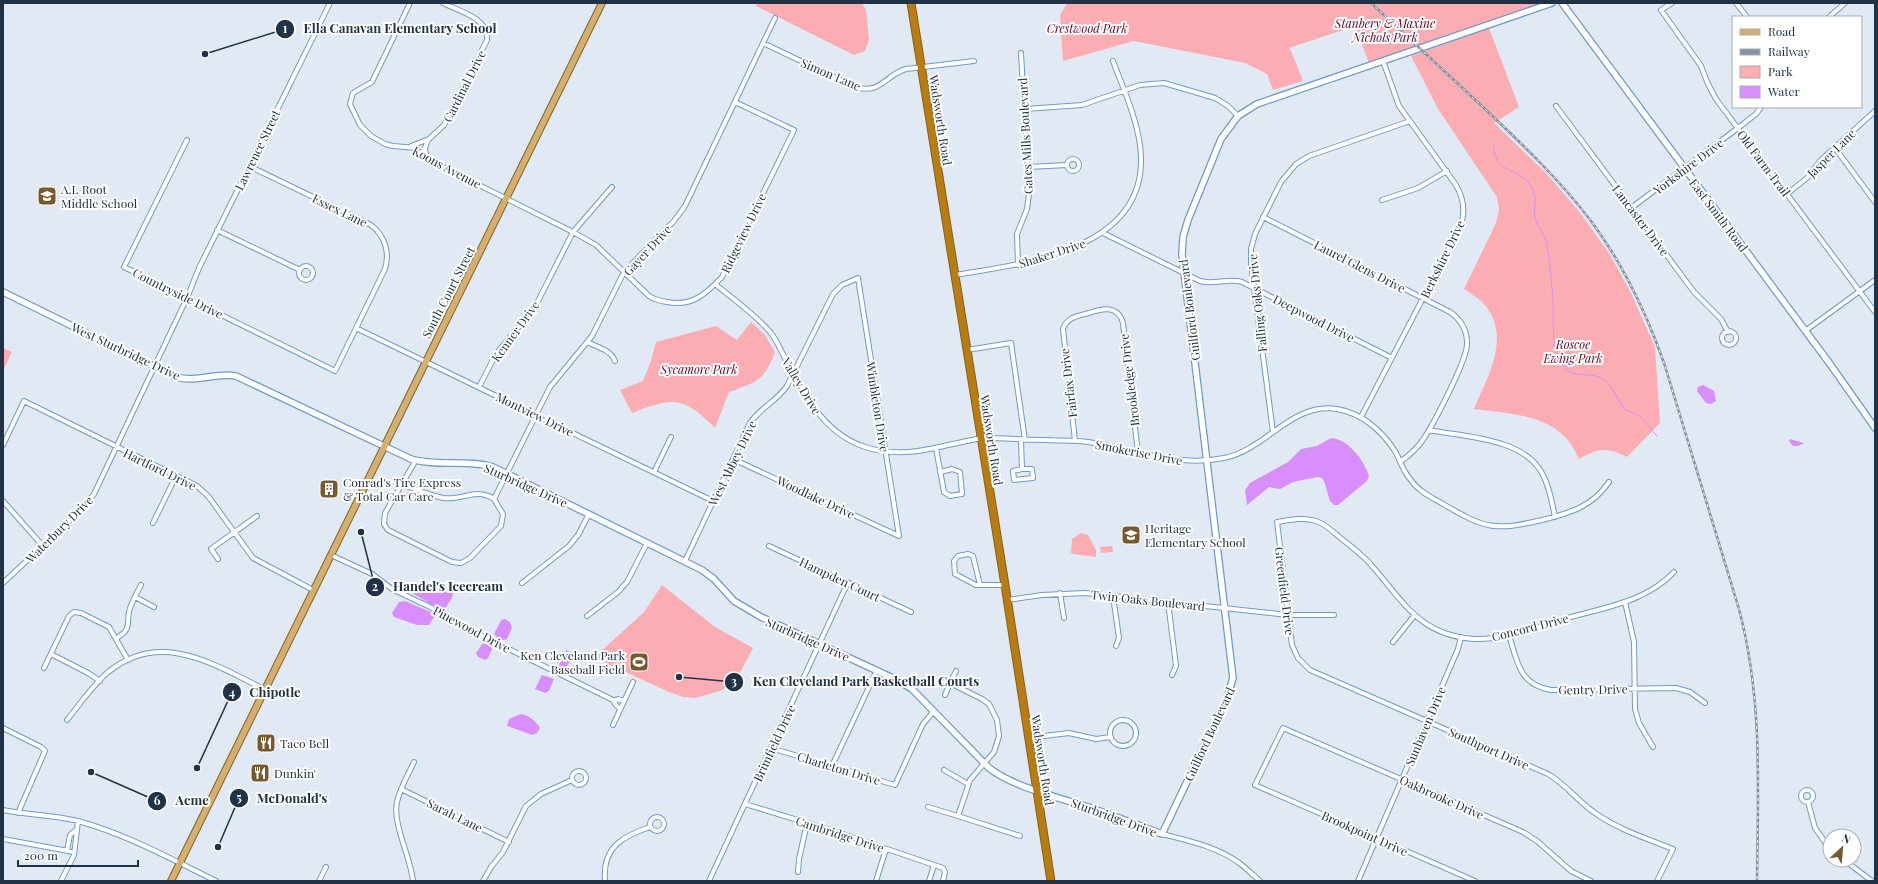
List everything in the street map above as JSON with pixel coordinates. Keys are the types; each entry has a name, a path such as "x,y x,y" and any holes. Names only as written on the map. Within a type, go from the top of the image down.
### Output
{"highway":[{"name":"Wadsworth Road","path":"911,3 1051,881"}],"main road":[{"name":"South Court Street","path":"171,881 602,3"}],"street":[{"name":"Lawrence Street","path":"116,447 186,299 199,268 330,3"},
{"name":"Koons Avenue","path":"410,3 372,82 356,90 351,96 350,104 352,110 365,130 378,140 393,146 410,146 417,148 435,163 506,198"},
{"name":"Cardinal Drive","path":"410,146 428,140 440,130 448,120 485,44 487,35 485,27 479,20 443,3"},
{"name":"Guilford Boulevard","path":"1162,834 1232,685 1233,672 1184,274 1182,246 1188,220 1222,139 1238,116 1263,102 1552,3"},
{"name":"East Smith Road","path":"1562,3 1875,428"},
{"name":"Old Farm Trail","path":"1672,3 1661,10 1701,66 1708,84 1738,128 1875,312"},
{"path":"1736,3 1746,16"},
{"path":"1830,16 1845,3"},
{"name":"Gayer Drive","path":"494,499 508,474 553,382 587,342 624,272 680,214 775,18"},
{"name":"Simon Lane","path":"763,43 860,88 877,87 897,72 921,66 974,61"},
{"name":"Gates Mills Boulevard","path":"1018,265 1017,234 1029,201 1021,53"},
{"name":"Shaker Drive","path":"955,275 1018,265 1076,248 1103,233 1118,218 1130,201 1136,186 1140,166 1138,136 1113,61"},
{"name":"Berkshire Drive","path":"1362,417 1462,219 1463,211 1462,197 1456,185 1395,98 1383,61"},
{"path":"1025,109 1082,105 1148,84 1171,84 1215,98 1228,106 1238,116"},
{"name":"Ridgeview Drive","path":"506,198 573,232 603,251 653,299 674,303 686,303 697,299 715,284 724,274 794,130 735,102"},
{"name":"Lancaster Drive","path":"1556,106 1694,292 1721,319 1728,332"},
{"name":"Yorkshire Drive","path":"1632,208 1756,114 1760,108"},
{"name":"Jasper Lane","path":"1787,194 1807,178 1821,160 1875,111"},
{"name":"Falling Oaks Drive","path":"1273,432 1251,264 1251,249 1255,234 1285,176 1303,159 1410,121"},
{"name":"Countryside Drive","path":"187,140 124,267 186,299 335,371"},
{"path":"426,154 426,143 428,140"},
{"path":"1835,148 1875,202"},
{"path":"1028,167 1067,165"},
{"name":"Essex Lane","path":"249,166 367,223 380,234 387,251 386,263 335,371"},
{"path":"1382,200 1418,188 1447,171"},
{"name":"Kenner Drive","path":"479,387 496,354 535,307 573,232 612,187"},
{"name":"Laurel Glens Drive","path":"1263,217 1455,315 1465,330 1468,343 1464,360 1429,430 1419,445 1400,462"},
{"path":"218,230 300,270"},
{"name":"Deepwood Drive","path":"1103,233 1184,274 1204,282 1236,280 1392,358"},
{"name":"West Abbey Drive","path":"686,561 753,417 784,391 833,294 842,285 858,278"},
{"name":"Wimbleton Drive","path":"858,278 899,536"},
{"path":"1805,331 1875,280"},
{"name":"Valley Drive","path":"715,284 770,332 811,406 829,426 854,443 886,452 916,453 980,438"},
{"name":"West Sturbridge Drive","path":"3,292 181,378 194,379 222,374 243,378 384,446"},
{"name":"Fairfax Drive","path":"1075,441 1062,333 1064,325 1068,320 1102,309 1114,310"},
{"name":"Brookledge Drive","path":"1114,310 1120,316 1123,323 1138,453"},
{"name":"Montview Drive","path":"356,328 713,501"},
{"path":"587,342 608,352 613,356 615,361"},
{"path":"967,350 1011,343 1023,440 1022,469"},
{"name":"Hartford Drive","path":"3,444 24,401 202,490 249,554 258,562 313,590"},
{"name":"Smokerise Drive","path":"980,438 1075,441 1093,443 1174,460 1207,460 1237,454 1299,415 1314,410 1339,409 1362,417 1377,430 1390,445 1408,477 1419,489 1474,521 1490,526 1506,527 1574,512 1588,505 1600,494 1609,482"},
{"path":"1429,430 1503,444 1524,453 1535,463 1544,476 1555,517"},
{"path":"654,472 671,437"},
{"name":"Sturbridge Drive","path":"384,446 416,460 478,464 493,467 686,561 709,574 734,601 761,617 877,670 912,689 984,763 1002,776 1036,790 1162,834 1195,842 1218,851 1238,862 1260,881"},
{"name":"Waterbury Drive","path":"3,583 90,500 116,447"},
{"path":"936,448 940,472 945,494 950,496 962,494 960,472 952,469 940,472"},
{"name":"Woodlake Drive","path":"733,459 899,536"},
{"path":"402,484 443,498 460,498 468,494 475,493 486,495 494,499 503,514 501,526 470,558 461,563 452,562 386,528 383,521 385,513 416,460"},
{"path":"1022,469 1032,470 1033,478 1014,480 1013,471 1022,469"},
{"path":"153,523 176,476"},
{"path":"3,501 43,546"},
{"path":"522,583 569,546 578,535 589,514"},
{"path":"218,559 211,549 257,516"},
{"name":"Concord Drive","path":"1277,522 1309,519 1326,526 1372,565 1402,604 1414,616 1439,630 1460,637 1482,639 1509,634 1625,602 1652,591 1674,572"},
{"name":"Greenfield Drive","path":"1277,522 1292,645 1298,658"},
{"path":"587,616 618,592 628,582 647,543"},
{"name":"Hampden Court","path":"770,546 911,612"},
{"path":"980,585 973,556 968,554 958,556 954,561 955,574 976,585 980,585 1005,585"},
{"name":"Pinewood Drive","path":"330,555 372,574 392,589 430,607 460,625 614,701 620,708"},
{"name":"Brimfield Drive","path":"709,881 848,582"},
{"path":"116,638 125,632 127,628 129,610 141,585"},
{"path":"1060,593 1064,618"},
{"name":"Twin Oaks Boulevard","path":"1007,600 1060,593 1113,596 1288,615 1334,615"},
{"path":"1113,596 1119,638 1116,646"},
{"path":"135,597 154,607"},
{"path":"1168,602 1176,666 1172,675"},
{"path":"1625,602 1634,637 1636,716 1653,747"},
{"path":"44,668 69,616 74,612 81,613 112,629 128,660"},
{"path":"1393,642 1414,616"},
{"name":"Gentry Drive","path":"1509,634 1521,671 1529,681 1539,687 1551,690 1676,688 1696,695 1705,703"},
{"name":"Sunhaven Drive","path":"1358,881 1428,721 1458,649 1460,637"},
{"path":"68,720 100,681 114,668 128,660 154,652 184,654 204,660 264,689"},
{"path":"51,654 88,672 100,681"},
{"name":"Southport Drive","path":"1298,658 1310,670 1548,774 1566,786 1597,815 1673,849 1657,881"},
{"path":"832,766 877,670"},
{"path":"945,695 956,671"},
{"path":"613,725 633,682"},
{"path":"950,683 982,699 994,712 998,720 999,736 994,752 976,771 968,784 958,816"},
{"name":"Pinewood Drive","path":"614,701 618,699 624,701"},
{"name":"Charleton Drive","path":"771,748 894,785 923,724 934,711"},
{"path":"1120,721 1128,722 1134,728 1136,736 1132,743 1124,746 1116,744 1111,738 1111,729 1120,721"},
{"path":"3,728 41,746 46,752 18,813"},
{"name":"Oakbrooke Drive","path":"1255,785 1283,728 1523,832 1538,841 1571,871 1592,881"},
{"path":"1028,738 1069,733 1096,739 1111,738"},
{"path":"413,881 396,814 397,802 401,789 414,762"},
{"path":"944,770 968,784"},
{"path":"483,881 509,842 526,806 541,794 572,780"},
{"name":"Brookpoint Drive","path":"1255,785 1475,881"},
{"name":"Sarah Lane","path":"401,789 509,842"},
{"path":"1808,802 1815,828 1822,837"},
{"name":"Cambridge Drive","path":"745,804 934,865"},
{"path":"928,807 1020,836"},
{"path":"3,810 78,821 128,839 216,881"},
{"path":"61,881 74,852 78,821"},
{"path":"798,872 799,859 807,823"},
{"path":"605,881 607,861 616,844 627,836 650,827"},
{"path":"67,851 70,835 77,829"},
{"path":"3,839 74,852"},
{"path":"876,881 886,849"},
{"path":"929,881 934,865 944,868 945,872 943,881"},
{"path":"319,881 326,867"},
{"path":"1855,868 1872,881"}],"green space":[{"path":"757,3 861,3 866,9 869,40 865,51 854,55 756,6"},
{"name":"Stanbery & Maxine Nichols Park","path":"1067,3 1549,3 1369,63 1355,26 1289,48 1303,81 1273,90 1267,74 1245,63 1134,41 1063,61 1060,15"},
{"name":"Roscoe Ewing Park","path":"1489,28 1519,107 1494,123 1546,173 1578,210 1609,253 1631,293 1655,347 1660,423 1627,457 1608,450 1603,450 1579,459 1572,445 1566,438 1547,424 1536,419 1523,416 1474,409 1486,383 1495,355 1497,341 1496,328 1491,314 1482,302 1464,289 1496,223 1499,210 1497,197 1438,109 1411,56"},
{"name":"Sycamore Park","path":"751,322 765,335 775,352 763,375 753,383 729,392 715,428 694,410 677,402 658,404 632,413 620,390 643,381 651,361 656,342 716,326 737,340"},
{"path":"3,348 12,352 3,371"},
{"path":"1081,533 1088,535 1096,550 1096,557 1071,553 1072,539"},
{"path":"1112,546 1113,552 1101,553 1100,547"},
{"path":"662,585 715,627 753,648 741,671 731,684 720,691 695,698 683,697 599,660 599,653 644,612"}],"water":[{"path":"1703,385 1714,391 1716,401 1711,404 1706,403 1697,391 1698,387"},
{"path":"1331,438 1343,442 1354,451 1363,463 1369,476 1367,481 1338,505 1334,505 1330,501 1324,481 1322,478 1317,477 1293,482 1280,489 1269,487 1247,505 1245,490 1250,483 1288,462 1301,449 1317,446"},
{"path":"1790,439 1804,443 1798,446 1793,446 1789,441"},
{"path":"428,582 439,585 453,593 452,598 444,610 439,609 414,594 414,589 420,584"},
{"path":"405,601 433,613 434,617 429,625 417,625 394,617 392,613 399,602"},
{"path":"505,619 510,622 512,628 507,639 504,640 499,639 494,634 501,620"},
{"path":"483,643 490,646 492,649 488,658 485,660 478,657 476,653"},
{"path":"566,650 575,655 565,669 559,665"},
{"path":"542,675 554,679 549,691 545,693 535,689"},
{"path":"521,714 530,717 537,723 540,728 537,733 532,735 507,726 509,719"}],"waterway":[{"path":"1494,146 1495,156 1499,162 1504,167 1524,178 1530,184 1534,193 1534,211 1536,220 1545,238 1548,254 1553,298 1556,356 1569,371 1595,376 1605,380 1624,408 1639,416 1657,436"}],"railway":[{"path":"1371,3 1540,162 1579,206 1614,254 1650,327 1665,366 1739,609 1747,643 1756,711 1758,778 1757,881"}],"place":[{"name":"Ella Canavan Elementary School","path":"205,54"},
{"name":"A.I. Root Middle School","path":"47,196"},
{"name":"Conrad's Tire Express & Total Car Care","path":"329,489"},
{"name":"Handel's Icecream","path":"361,532"},
{"name":"Heritage Elementary School","path":"1131,535"},
{"name":"Ken Cleveland Park Baseball Field","path":"639,662"},
{"name":"Ken Cleveland Park Basketball Courts","path":"679,677"},
{"name":"Taco Bell","path":"266,743"},
{"name":"Chipotle","path":"197,768"},
{"name":"Acme","path":"91,772"},
{"name":"Dunkin'","path":"260,773"},
{"name":"McDonald's","path":"218,847"}],"park label":[{"name":"Crestwood Park","path":"1087,28"}]}
